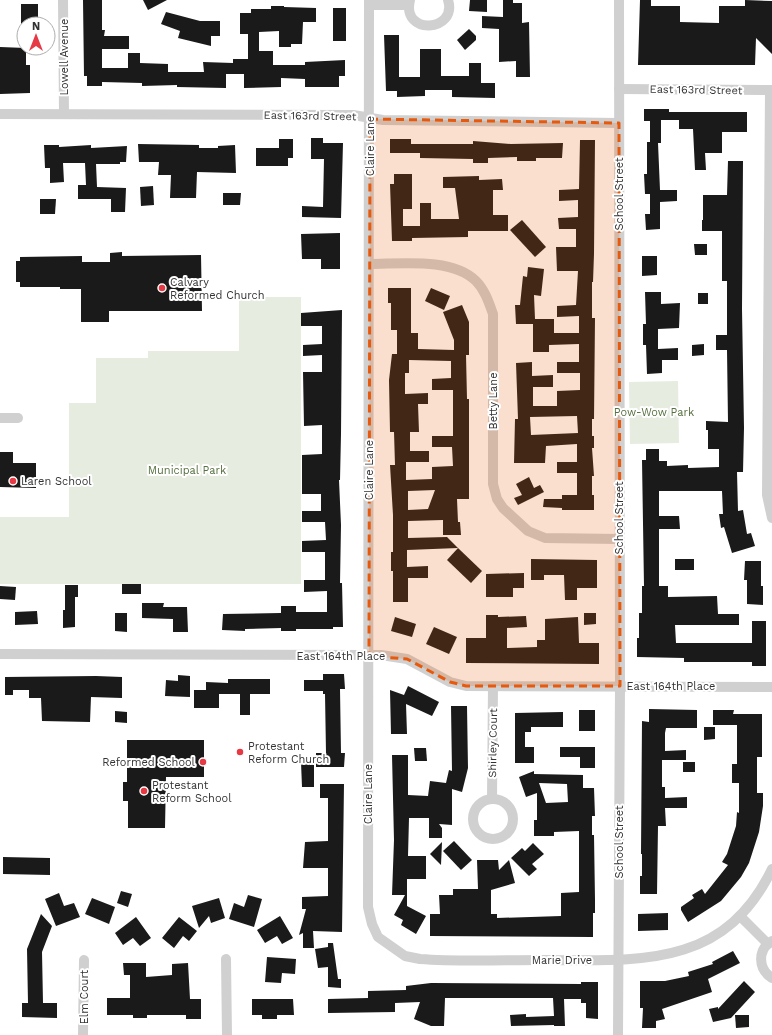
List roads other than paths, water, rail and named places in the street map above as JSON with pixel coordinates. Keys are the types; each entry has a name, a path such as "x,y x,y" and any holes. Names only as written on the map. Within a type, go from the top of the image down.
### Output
{"street":[{"name":"Lowell Avenue","path":"63,0 64,114"},
{"path":"369,2 409,2 409,11 416,22 421,25 433,26 439,24 447,15 449,9 448,0"},
{"name":"School Street","path":"618,1035 620,686 619,0"},
{"name":"Claire Lane","path":"369,2 368,907 372,924 378,937"},
{"name":"East 163rd Street","path":"619,89 771,90"},
{"path":"771,90 771,354 767,495 772,518"},
{"name":"East 163rd Street","path":"0,114 353,115 370,119 619,123"},
{"name":"Betty Lane","path":"369,264 444,265 458,270 476,281 487,297 493,314 493,484 497,500 503,508 528,531 545,538 619,539"},
{"path":"0,418 18,418"},
{"name":"East 164th Place","path":"0,654 394,656 407,659 455,684 466,686 772,687"},
{"name":"Shirley Court","path":"492,799 494,686"},
{"path":"492,799 504,802 509,807 513,819 509,832 499,839 492,840 479,835 472,823 474,809 479,804 492,799"},
{"name":"Marie Drive","path":"378,937 405,956 420,959 619,960 654,958 693,948 726,927 740,916 762,890 772,869"},
{"path":"740,916 770,943 761,956 761,962 763,969 772,978"},
{"name":"Elm Court","path":"83,1035 84,960"},
{"path":"226,960 227,1035"}],"place":[{"name":"Calvary Reformed Church","path":"162,288"},
{"name":"Laren School","path":"13,481"},
{"name":"Protestant Reform Church","path":"240,752"},
{"name":"Reformed School","path":"203,762"},
{"name":"Protestant Reform School","path":"144,791"}],"park label":[{"name":"Pow-Wow Park","path":"654,412"},
{"name":"Municipal Park","path":"187,470"}]}
